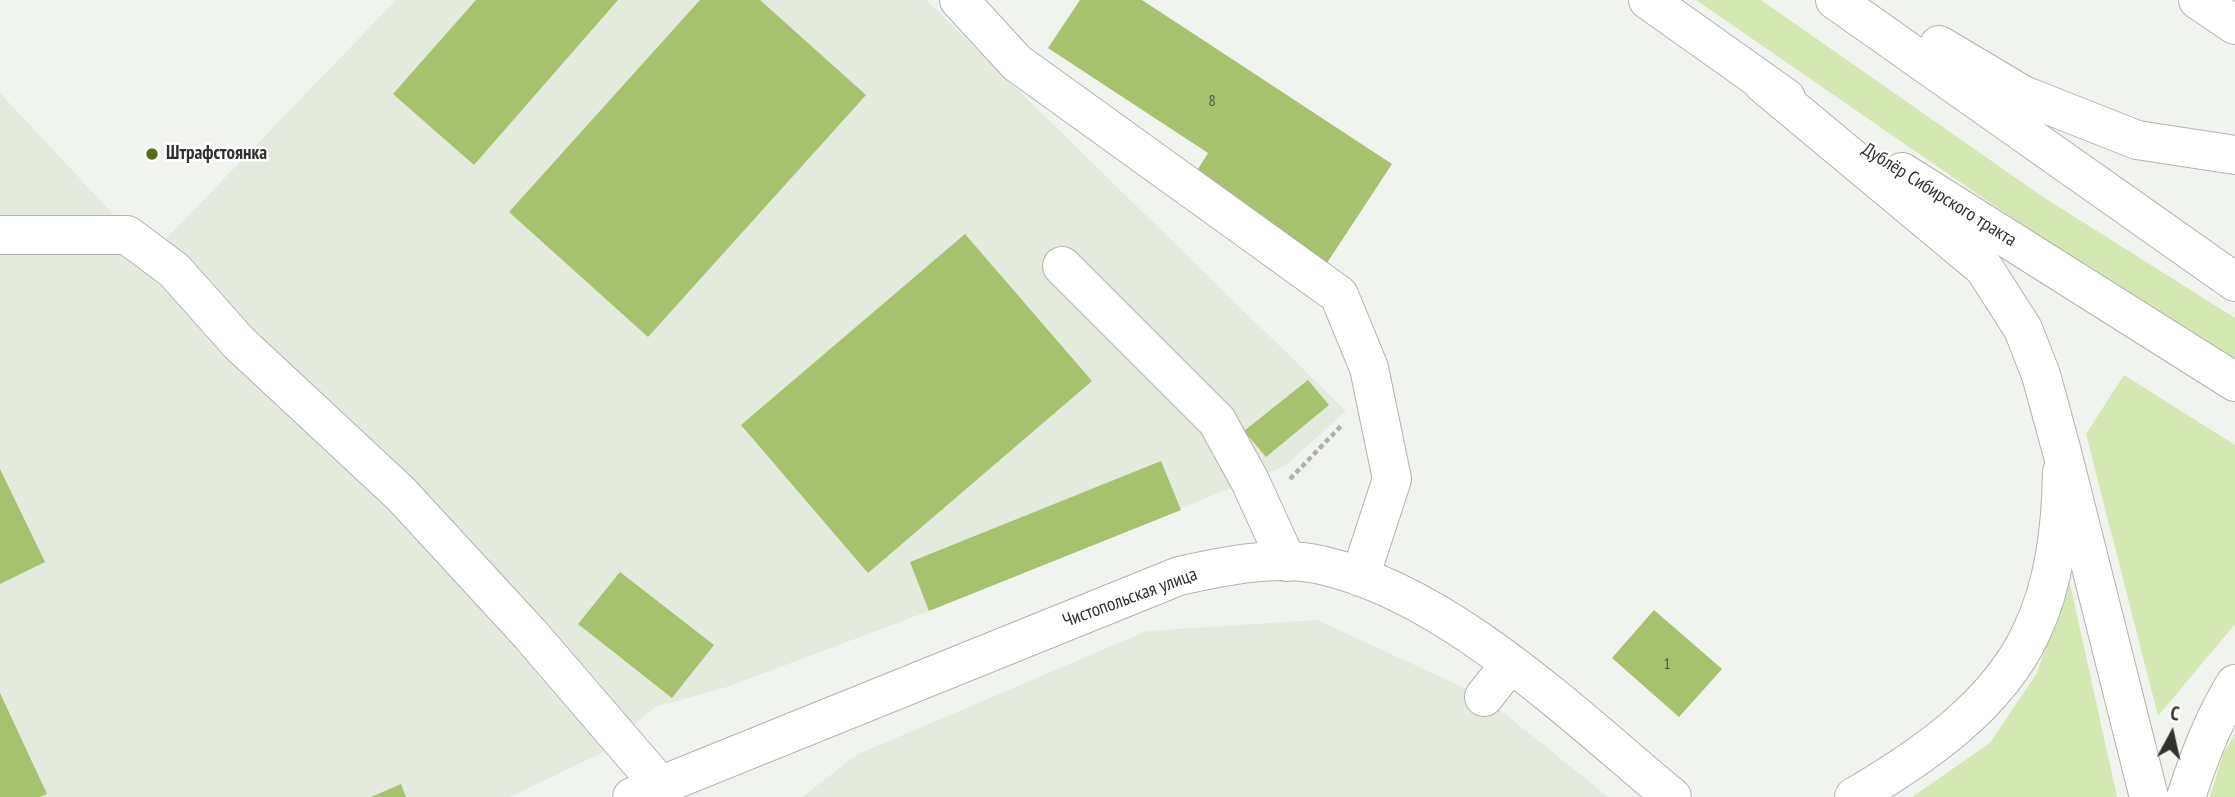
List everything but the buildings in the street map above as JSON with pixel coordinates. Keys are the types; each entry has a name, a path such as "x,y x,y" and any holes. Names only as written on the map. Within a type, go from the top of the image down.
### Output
{"main road":[{"path":"959,0 1017,63 1339,295 1370,368 1392,478 1360,577"},
{"name":"Дублёр Сибирского тракта","path":"1648,0 1763,84 2235,382"},
{"path":"1835,0 2235,282"},
{"path":"1864,0 2023,95 2137,140 2235,155"},
{"path":"2198,0 2235,25"},
{"path":"1763,84 1984,268 2023,329 2041,375 2062,452 2148,797"},
{"path":"0,235 127,235 174,270 239,343 401,494 530,634 645,791"},
{"path":"1062,266 1217,421 1250,481 1287,562"},
{"path":"1854,797 1923,754 1961,722 2001,681 2031,634 2044,600 2056,551 2061,515 2062,452"},
{"name":"Чистопольская улица","path":"645,791 1179,576 1248,563 1287,562 1320,565 1360,577 1392,589 1427,608 1510,664 1672,797"},
{"path":"1484,697 1510,664"},
{"path":"2186,797 2217,713 2235,684"}],"path":[{"path":"1263,508 1374,391"}],"shaded area":[{"path":"396,0 926,0 1346,411 1285,466 929,611 727,687 655,707 601,753 510,797 0,797 0,93 114,215 162,243"},
{"path":"1317,620 1484,697 1608,797 802,797 858,754 1147,631"}],"green space":[{"path":"1696,0 1761,0 2043,197 2235,318 2235,367 1986,200"},
{"path":"2124,375 2235,445 2235,624 2158,716 2086,434"},
{"path":"2069,579 2117,797 1912,797 1990,743 2037,673"},
{"path":"2235,734 2235,797 2210,797 2223,754"}],"place":[{"name":"Штрафстоянка","path":"152,154"}]}
